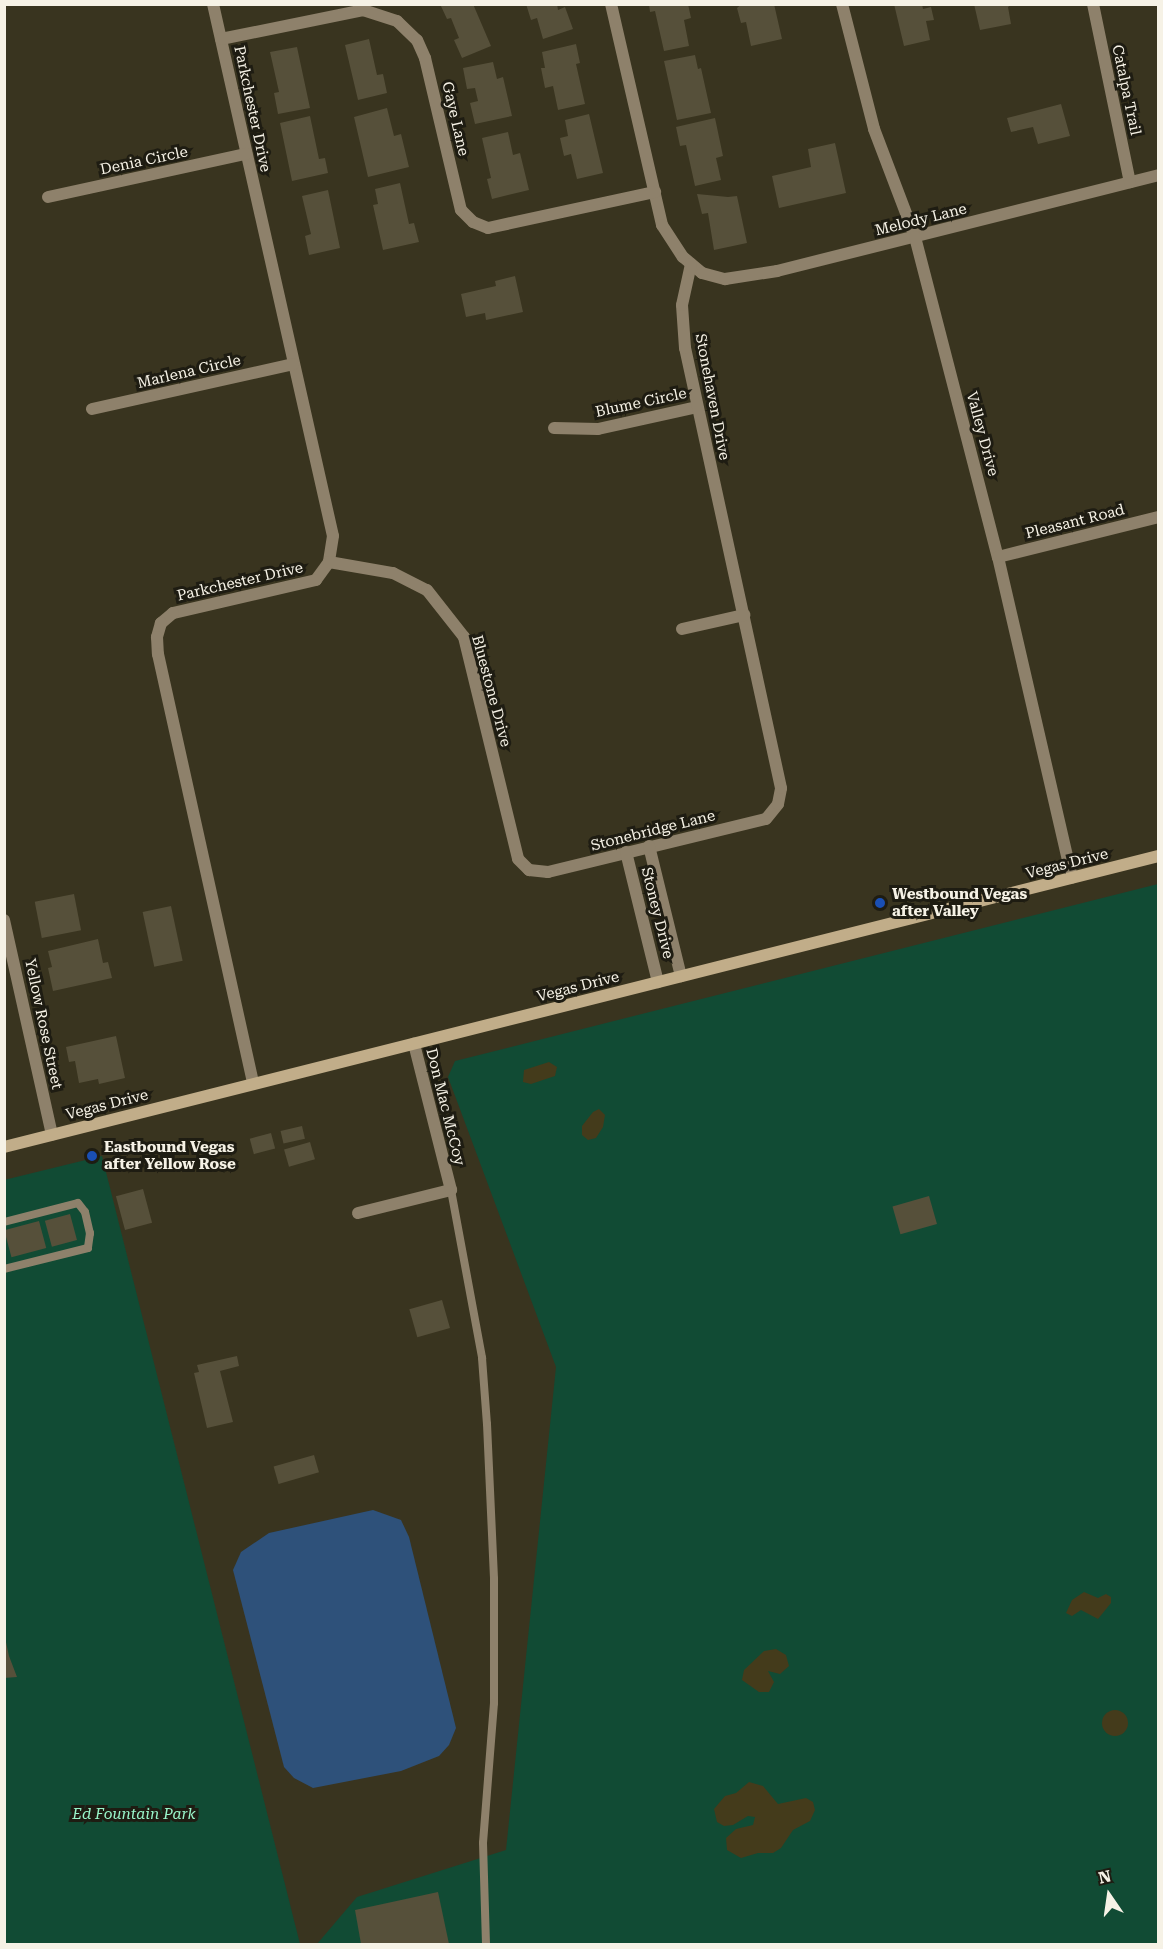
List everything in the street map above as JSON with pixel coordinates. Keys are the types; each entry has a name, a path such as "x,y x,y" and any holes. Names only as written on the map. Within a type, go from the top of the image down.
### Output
{"main road":[{"name":"Vegas Drive","path":"4,1147 1158,856"}],"street":[{"name":"Parkchester Drive","path":"213,4 333,537 329,562 325,572 316,580 173,613 161,623 157,637 158,654 254,1084"},
{"path":"611,4 662,225 683,257 691,264"},
{"name":"Valley Drive","path":"842,4 874,129 915,237 998,557 1072,878"},
{"name":"Catalpa Trail","path":"1093,4 1130,182"},
{"name":"Gaye Lane","path":"221,39 363,10 397,21 417,40 425,58 461,210 473,222 488,228 655,192"},
{"name":"Denia Circle","path":"48,197 246,154"},
{"name":"Melody Lane","path":"691,264 702,273 725,279 777,272 1158,175"},
{"name":"Stonehaven Drive","path":"691,264 682,305 685,348 781,788 778,804"},
{"name":"Marlena Circle","path":"92,409 293,364"},
{"name":"Blume Circle","path":"554,428 598,429 697,407"},
{"name":"Pleasant Road","path":"998,557 1158,517"},
{"name":"Bluestone Drive","path":"329,562 393,573 427,590 464,637 518,859 529,870"},
{"path":"682,629 744,615"},
{"name":"Stonebridge Lane","path":"529,870 548,872 766,819 778,804"},
{"name":"Stoney Drive","path":"649,846 681,976"},
{"name":"Stoney Drive","path":"626,852 658,982"},
{"name":"Yellow Rose Street","path":"4,920 52,1135"},
{"name":"Don Mac McCoy","path":"414,1044 451,1190"},
{"path":"358,1213 451,1190"}],"lane":[{"path":"451,1190 482,1358 488,1436 494,1579 494,1703 483,1843 486,1944"},
{"path":"4,1222 78,1203 85,1212 90,1233 88,1248 4,1269"}],"green space":[{"path":"1158,884 1158,1944 317,1944 357,1897 506,1850 556,1367 448,1077 455,1061"},
{"name":"Ed Fountain Park","path":"102,1156 300,1944 5,1944 4,1180"}],"sand":[{"path":"549,1062 557,1067 555,1076 531,1084 523,1082 524,1070"},
{"path":"599,1109 605,1115 603,1127 596,1138 588,1140 582,1135 582,1126 593,1112"},
{"path":"1084,1592 1098,1598 1106,1594 1111,1597 1111,1603 1098,1619 1081,1610 1072,1616 1066,1613 1072,1600"},
{"path":"776,1649 786,1655 789,1666 780,1674 768,1671 774,1682 769,1692 759,1692 742,1680 744,1670 764,1651"},
{"path":"1115,1710 1124,1714 1128,1723 1124,1732 1115,1736 1106,1732 1102,1723 1106,1714"},
{"path":"749,1782 763,1786 778,1804 806,1798 813,1802 815,1810 810,1821 793,1830 781,1848 773,1853 758,1853 741,1858 727,1850 726,1838 736,1829 753,1825 755,1817 748,1816 733,1825 724,1826 717,1822 714,1809 725,1796 736,1793"}],"water":[{"path":"373,1510 401,1520 409,1537 456,1728 449,1745 439,1756 401,1771 313,1788 294,1778 284,1767 233,1570 241,1552 269,1533"}],"building":[{"path":"440,4 473,4 491,46 462,58 454,40 459,38 451,18 447,19"},
{"path":"526,4 557,4 558,10 565,7 573,29 543,39 537,18 531,20"},
{"path":"649,4 688,4 691,18 684,20 689,46 664,51 655,11 650,12"},
{"path":"742,4 774,4 782,39 751,46 746,22 741,23 737,8"},
{"path":"894,4 922,4 923,9 931,7 934,20 926,21 930,40 904,46"},
{"path":"974,4 1012,4 1008,7 1011,24 980,30"},
{"path":"369,39 377,75 383,74 387,93 358,100 345,45"},
{"path":"576,44 580,63 576,64 585,104 558,110 553,86 545,88 541,68 545,68 542,52"},
{"path":"297,47 310,108 278,114 274,93 279,92 270,52"},
{"path":"695,55 698,69 701,68 711,113 677,120 664,61"},
{"path":"493,62 497,79 503,77 512,116 475,124 470,103 478,101 475,88 467,89 463,68"},
{"path":"1061,104 1070,136 1038,144 1033,127 1011,132 1007,118"},
{"path":"387,108 394,136 401,134 409,167 368,177 354,117"},
{"path":"589,114 603,173 577,179 571,154 564,156 560,138 568,136 565,120"},
{"path":"310,116 319,159 325,158 328,173 292,181 280,123"},
{"path":"715,118 723,156 716,158 721,180 695,186 686,145 680,146 676,127"},
{"path":"508,132 513,155 520,153 529,190 492,199 487,179 491,178 482,138"},
{"path":"835,143 846,193 779,208 772,176 811,167 808,149"},
{"path":"400,183 409,224 414,223 419,242 383,250 373,205 378,204 375,189"},
{"path":"328,190 340,248 309,255 305,236 311,234 302,196"},
{"path":"697,194 737,196 747,243 714,250 708,213 702,214"},
{"path":"515,276 523,312 486,320 485,313 466,317 461,294 496,286 495,281"},
{"path":"74,894 81,930 42,938 35,902"},
{"path":"171,906 183,961 154,967 143,912"},
{"path":"98,939 103,963 108,962 112,978 53,991 48,968 52,967 48,951"},
{"path":"116,1036 125,1078 99,1084 98,1079 79,1083 75,1061 69,1062 66,1047"},
{"path":"302,1126 305,1139 283,1144 281,1131"},
{"path":"271,1133 275,1148 254,1154 250,1139"},
{"path":"310,1142 315,1159 289,1167 284,1149"},
{"path":"143,1189 152,1223 125,1230 116,1196"},
{"path":"929,1196 937,1224 900,1234 892,1206"},
{"path":"70,1214 77,1240 52,1247 45,1221"},
{"path":"39,1221 46,1248 11,1257 4,1230"},
{"path":"442,1300 450,1328 417,1337 409,1309"},
{"path":"237,1356 239,1366 220,1371 233,1422 207,1428 194,1373 199,1372 197,1365"},
{"path":"314,1455 319,1472 279,1484 274,1467"},
{"path":"4,1633 9,1656 17,1677 4,1678"},
{"path":"438,1892 449,1944 361,1944 355,1910"}],"place":[{"name":"Westbound Vegas after Valley","path":"880,903"},
{"name":"Eastbound Vegas after Yellow Rose","path":"92,1156"}]}
